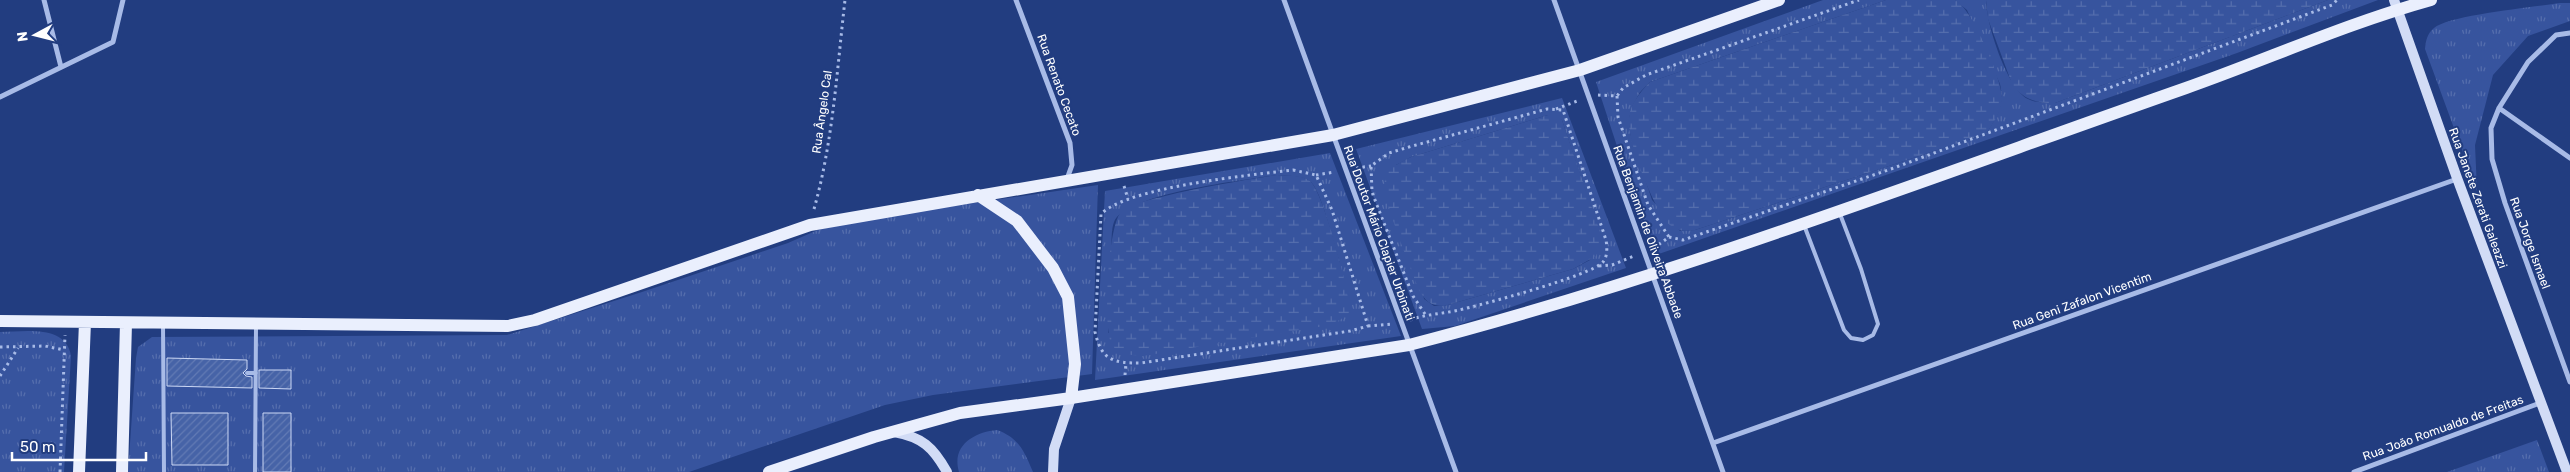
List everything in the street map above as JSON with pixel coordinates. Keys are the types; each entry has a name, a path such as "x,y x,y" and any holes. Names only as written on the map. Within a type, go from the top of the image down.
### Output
{"main road":[{"path":"0,321 508,326 535,320 810,224 1333,135 1580,70 1779,0"},
{"path":"769,472 874,437 960,413 1072,398 1409,345 1653,275 2234,71 2396,5 2431,0"},
{"path":"978,195 1017,221 1048,261 1068,297 1075,364 1072,398"},
{"path":"79,472 85,322"},
{"path":"122,472 126,323"}],"street":[{"path":"44,0 61,66"},
{"path":"0,97 114,42 124,0"},
{"name":"Rua Renato Cecato","path":"1016,0 1070,143 1072,165 1067,179"},
{"name":"Rua Doutor Mário Clapier Urbinati","path":"1284,0 1456,472"},
{"name":"Rua Benjamin de Oliveira Abbade","path":"1554,0 1723,472"},
{"name":"Rua Janete Zerati Galeazzi","path":"2396,5 2457,178 2566,472"},
{"name":"Rua Jorge Ismael","path":"2570,33 2556,35 2528,62 2499,108 2491,128 2492,159 2505,203 2570,382"},
{"path":"2499,108 2570,158"},
{"name":"Rua Geni Zafalon Vicentim","path":"1712,443 2457,178"},
{"path":"1053,472 1054,449 1072,398"},
{"name":"Rua João Romualdo de Freitas","path":"2354,472 2540,404"},
{"path":"874,437 894,432 918,438 932,450 947,472"}],"lane":[{"path":"1803,222 1844,330 1851,338 1863,340 1873,335 1878,324 1861,269 1839,210"},
{"path":"163,323 165,371 164,472"},
{"path":"255,472 256,324"},
{"path":"247,373 256,373"}],"path":[{"name":"Rua Ângelo Cal","path":"810,224 821,184 845,0"},
{"path":"1555,109 1563,110 1568,121 1606,240 1607,248 1604,261 1598,266 1574,276 1461,310 1425,314 1413,296 1372,192 1371,166 1389,153 1547,109 1555,109 1602,94 1617,96 1624,88 1646,75 1860,0"},
{"path":"1669,237 1683,240 1891,169 2332,5 2337,0"},
{"path":"1293,170 1316,176 1332,210 1368,326 1304,338 1142,363 1126,363 1108,358 1099,349 1095,332 1101,214 1108,206 1142,194 1223,180 1293,170"},
{"path":"0,347 45,346 64,350 65,375 60,472"},
{"path":"0,376 18,348"}],"green space":[{"path":"1823,0 1886,0 1650,82 1640,92 1629,118 1630,133 1652,200 1680,231 1695,230 1986,134 1997,116 2001,105 2000,84 1967,10 1955,0 1986,0 1994,39 2005,69 2013,83 2020,93 2028,99 2038,102 2055,103 2328,0 2378,0 2237,53 1653,256 1596,82"},
{"path":"1886,0 1955,0 1962,5 1985,46 1998,78 2001,91 2000,109 1986,134 1695,230 1679,230 1670,225 1656,205 1642,174 1629,128 1631,108 1636,98 1650,82"},
{"path":"1986,0 2328,0 2055,103 2031,100 2021,94 2012,84 1988,19"},
{"path":"2570,3 2570,21 2528,36 2493,75 2475,145 2477,191 2425,49 2427,37 2434,28 2457,19"},
{"path":"1562,98 1626,268 1455,326 1422,329 1356,149","holes":["1548,115 1562,120 1599,232 1590,260 1573,269 1444,306 1434,306 1424,299 1396,165 1411,157"]},
{"path":"1548,115 1555,115 1562,120 1600,232 1600,246 1596,256 1573,269 1444,306 1428,302 1418,288 1396,230 1387,197 1386,175 1394,166 1411,157"},
{"path":"1330,153 1401,336 1095,380 1105,191","holes":["1277,175 1295,176 1311,182 1323,208 1340,263 1108,333 1112,228 1114,222 1123,212 1140,203 1162,196 1215,184"]},
{"path":"1277,175 1308,179 1316,190 1335,244 1350,312 1340,320 1324,326 1143,356 1118,351 1112,345 1109,335 1107,298 1113,234 1117,219 1122,211 1137,203 1148,200 1221,184"},
{"path":"1098,185 1092,374 933,395 885,405 689,472 128,472 136,358 138,347 152,337 507,335 788,243 820,229 905,213"},
{"path":"32,331 53,334 68,346 71,356 64,472 0,472 0,332"},
{"path":"997,430 1016,441 1033,472 959,472 958,454 962,447 973,437"},
{"path":"2537,440 2549,472 2447,472"}],"building":[{"path":"167,358 247,360 247,369 243,373 246,376 252,377 252,388 167,386"},
{"path":"259,370 291,370 291,389 259,388"},
{"path":"171,413 228,413 228,465 172,465"},
{"path":"263,413 291,413 291,472 263,472"}]}
